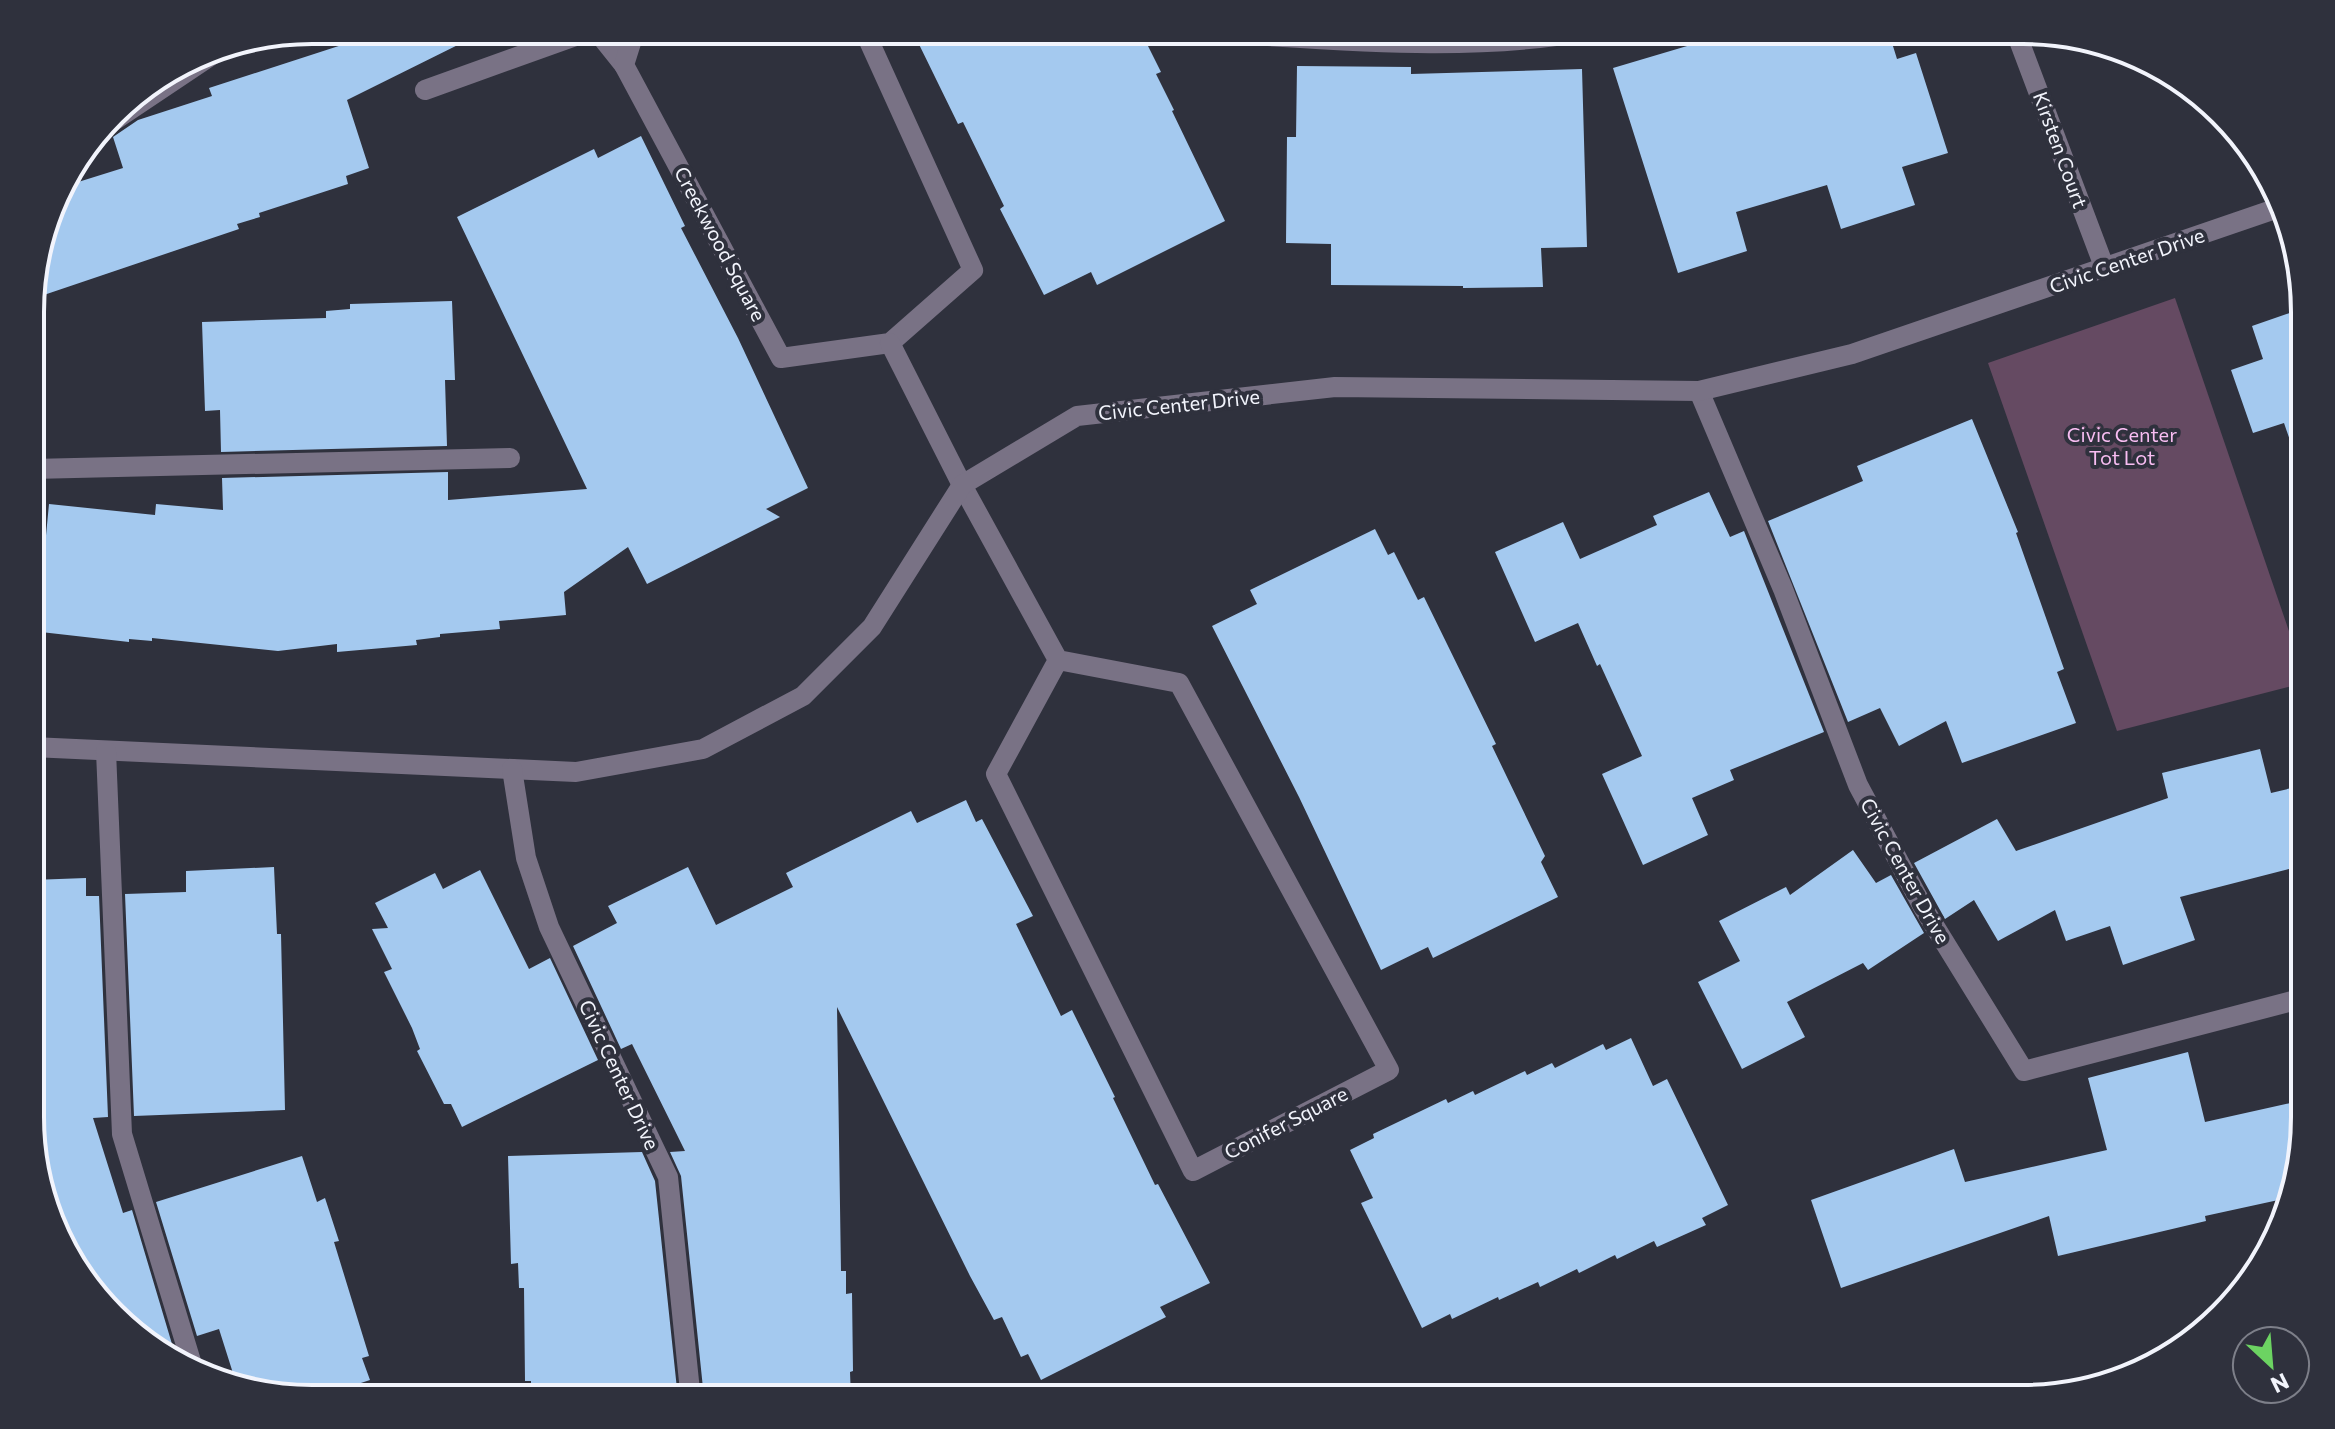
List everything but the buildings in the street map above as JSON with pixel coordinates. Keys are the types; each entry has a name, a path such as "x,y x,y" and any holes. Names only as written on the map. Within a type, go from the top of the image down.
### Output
{"street":[{"path":"425,90 555,44"},
{"path":"606,44 624,65"},
{"path":"624,65 631,44"},
{"path":"870,44 973,270 890,343 962,485 1058,660"},
{"name":"Kirsten Court","path":"2020,44 2105,269"},
{"name":"Creekwood Square","path":"624,65 781,358 890,343"},
{"name":"Civic Center Drive","path":"44,748 576,772 703,749 803,696 872,627 962,485 1077,416 1335,387 1699,391 1852,354 2271,210"},
{"name":"Civic Center Drive","path":"1699,391 1783,589 1858,785 1924,909 2024,1071 2290,1002"},
{"path":"44,469 510,458"},
{"name":"Conifer Square","path":"1058,660 1179,683 1389,1070 1193,1171 996,774 1058,660"},
{"path":"106,751 122,1134 189,1354"},
{"name":"Civic Center Drive","path":"512,769 526,858 549,927 668,1177 689,1385"}],"green space":[{"name":"Civic Center Tot Lot","path":"2175,298 2290,634 2290,687 2117,731 1988,363"}]}
